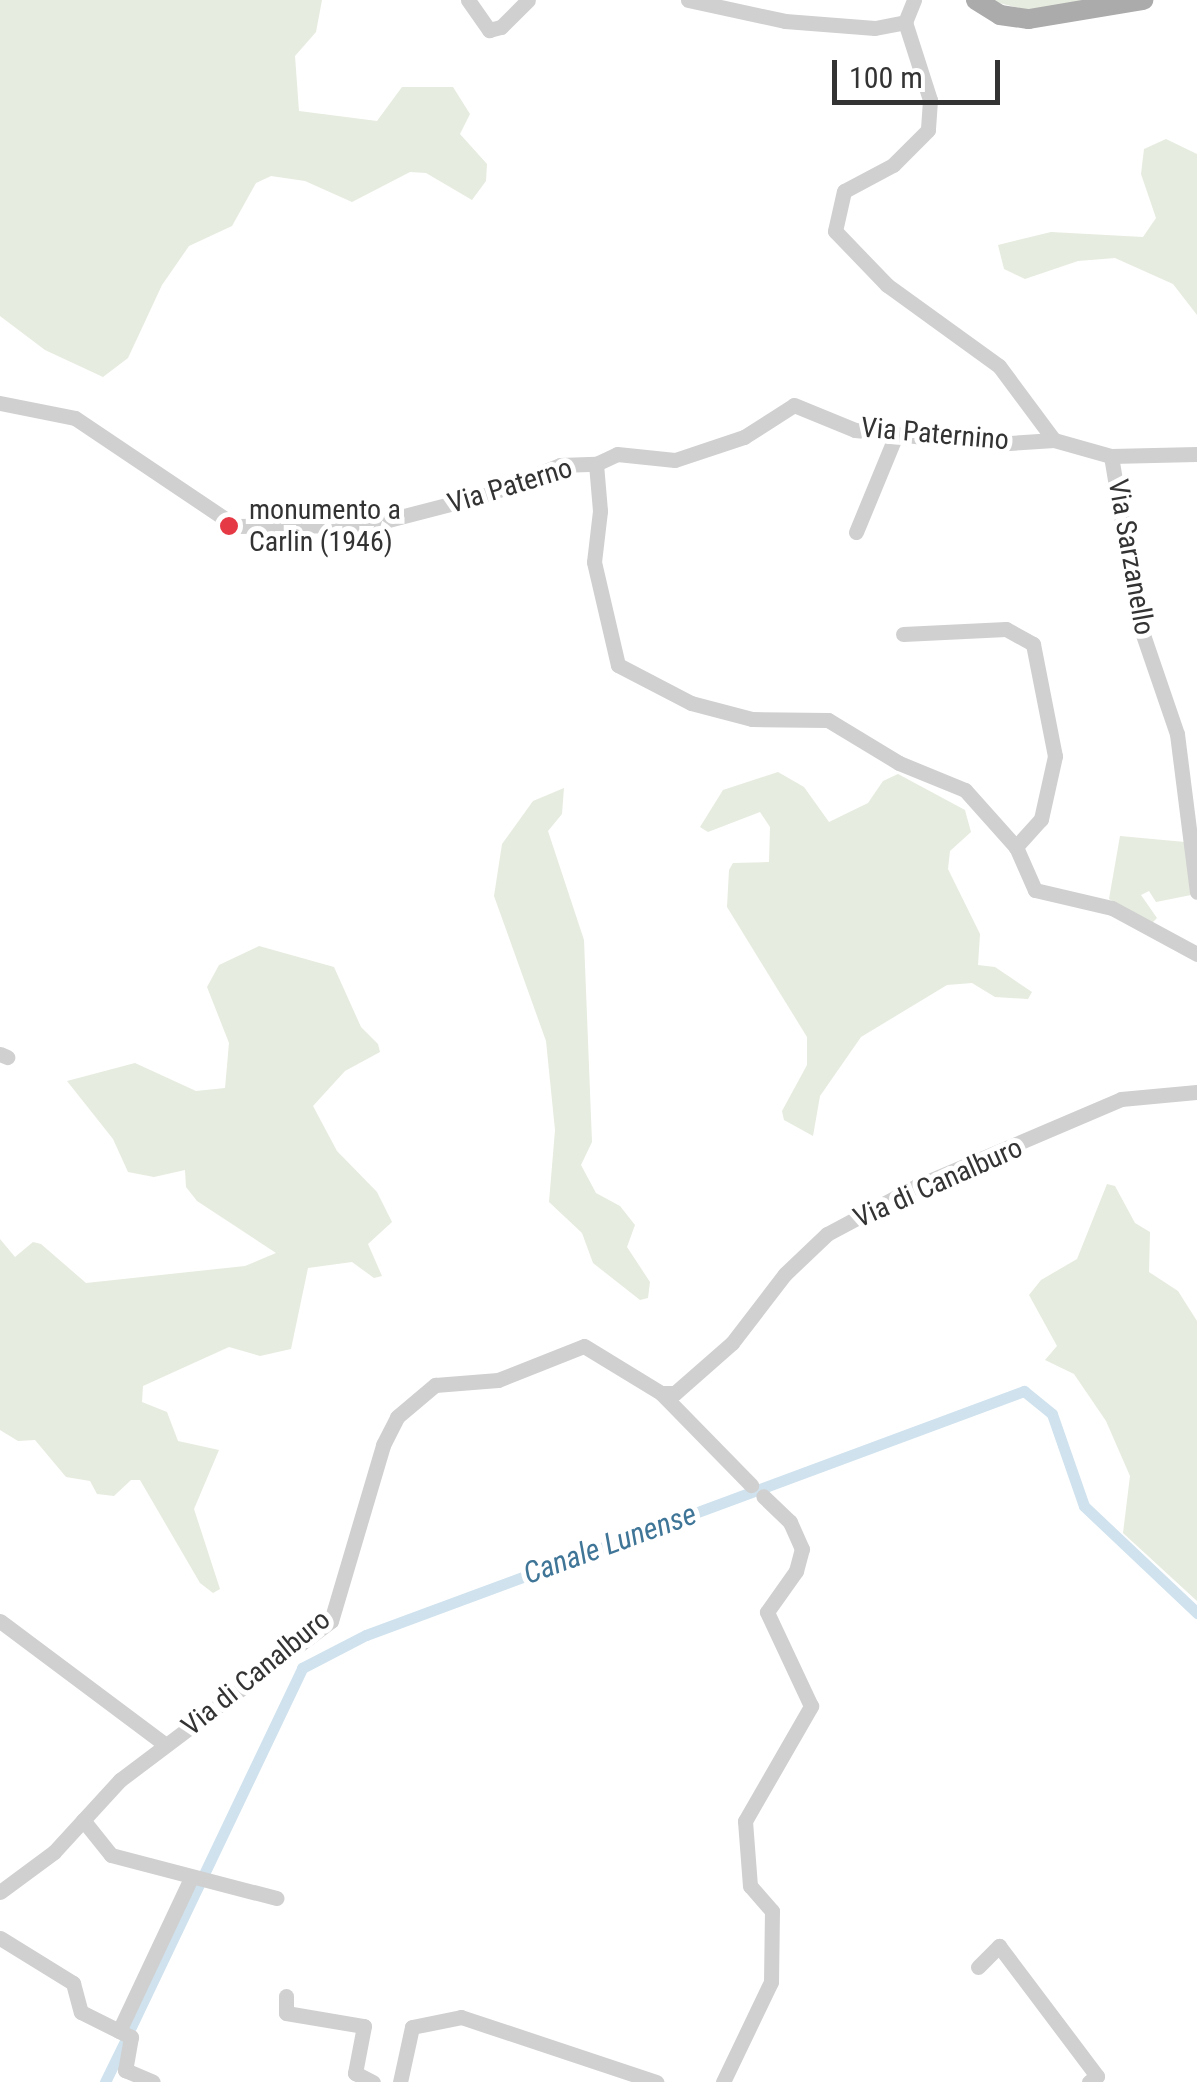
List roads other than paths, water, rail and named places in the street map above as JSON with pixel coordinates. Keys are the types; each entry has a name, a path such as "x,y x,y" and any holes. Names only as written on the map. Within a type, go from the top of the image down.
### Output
{"main road":[{"path":"976,0 1000,15 1029,19 1143,0"}],"street":[{"path":"468,0 490,30 516,14 528,0"},
{"path":"688,0 785,22 876,28 905,22"},
{"path":"914,0 905,22 930,100 928,130 894,165 852,183 836,203 835,231 850,252 1000,366 1054,440"},
{"name":"Via Paterno","path":"0,403 75,418 236,526 369,525 489,494 560,465 596,464 594,562 618,665 691,703 752,718 828,720 898,763 965,790 1016,847 1036,890 1112,908 1197,954"},
{"name":"Via Paternino","path":"596,464 618,454 675,460 744,437 794,405 855,430 994,444 1054,440"},
{"path":"856,532 896,435"},
{"name":"Via Sarzanello","path":"1054,440 1112,456 1197,454"},
{"name":"Via Sarzanello","path":"1112,456 1139,623 1180,746 1197,892"},
{"path":"903,634 994,628 1019,632 1033,644 1055,756 1041,819 1016,847"},
{"name":"Via di Canalburo","path":"0,1892 31,1872 166,1744 331,1621 383,1445 397,1416 436,1386 498,1380 584,1346 661,1393 682,1390 719,1355 828,1234 915,1187 1121,1099 1197,1092"},
{"path":"661,1393 790,1522 802,1549 796,1571 767,1612 811,1706 745,1821 750,1886 772,1911 771,1982 723,2082"},
{"path":"0,1620 166,1744"},
{"path":"83,1820 110,1855 276,1898"},
{"path":"119,2031 191,1878"},
{"path":"0,1938 73,1983 81,2012 133,2040 125,2070 153,2082"},
{"path":"978,1967 999,1946 1097,2076 1089,2082"},
{"path":"286,1996 286,2013 364,2026 356,2073 373,2082"},
{"path":"400,2082 412,2027 461,2017 656,2082"}],"waterway":[{"name":"Canale Lunense","path":"131,2027 302,1668 366,1635 1024,1391 1052,1414 1084,1506 1197,1613"},
{"name":"Canale Lunense","path":"105,2082 126,2039"}],"place":[{"name":"monumento a Carlin (1946)","path":"229,526"}]}
